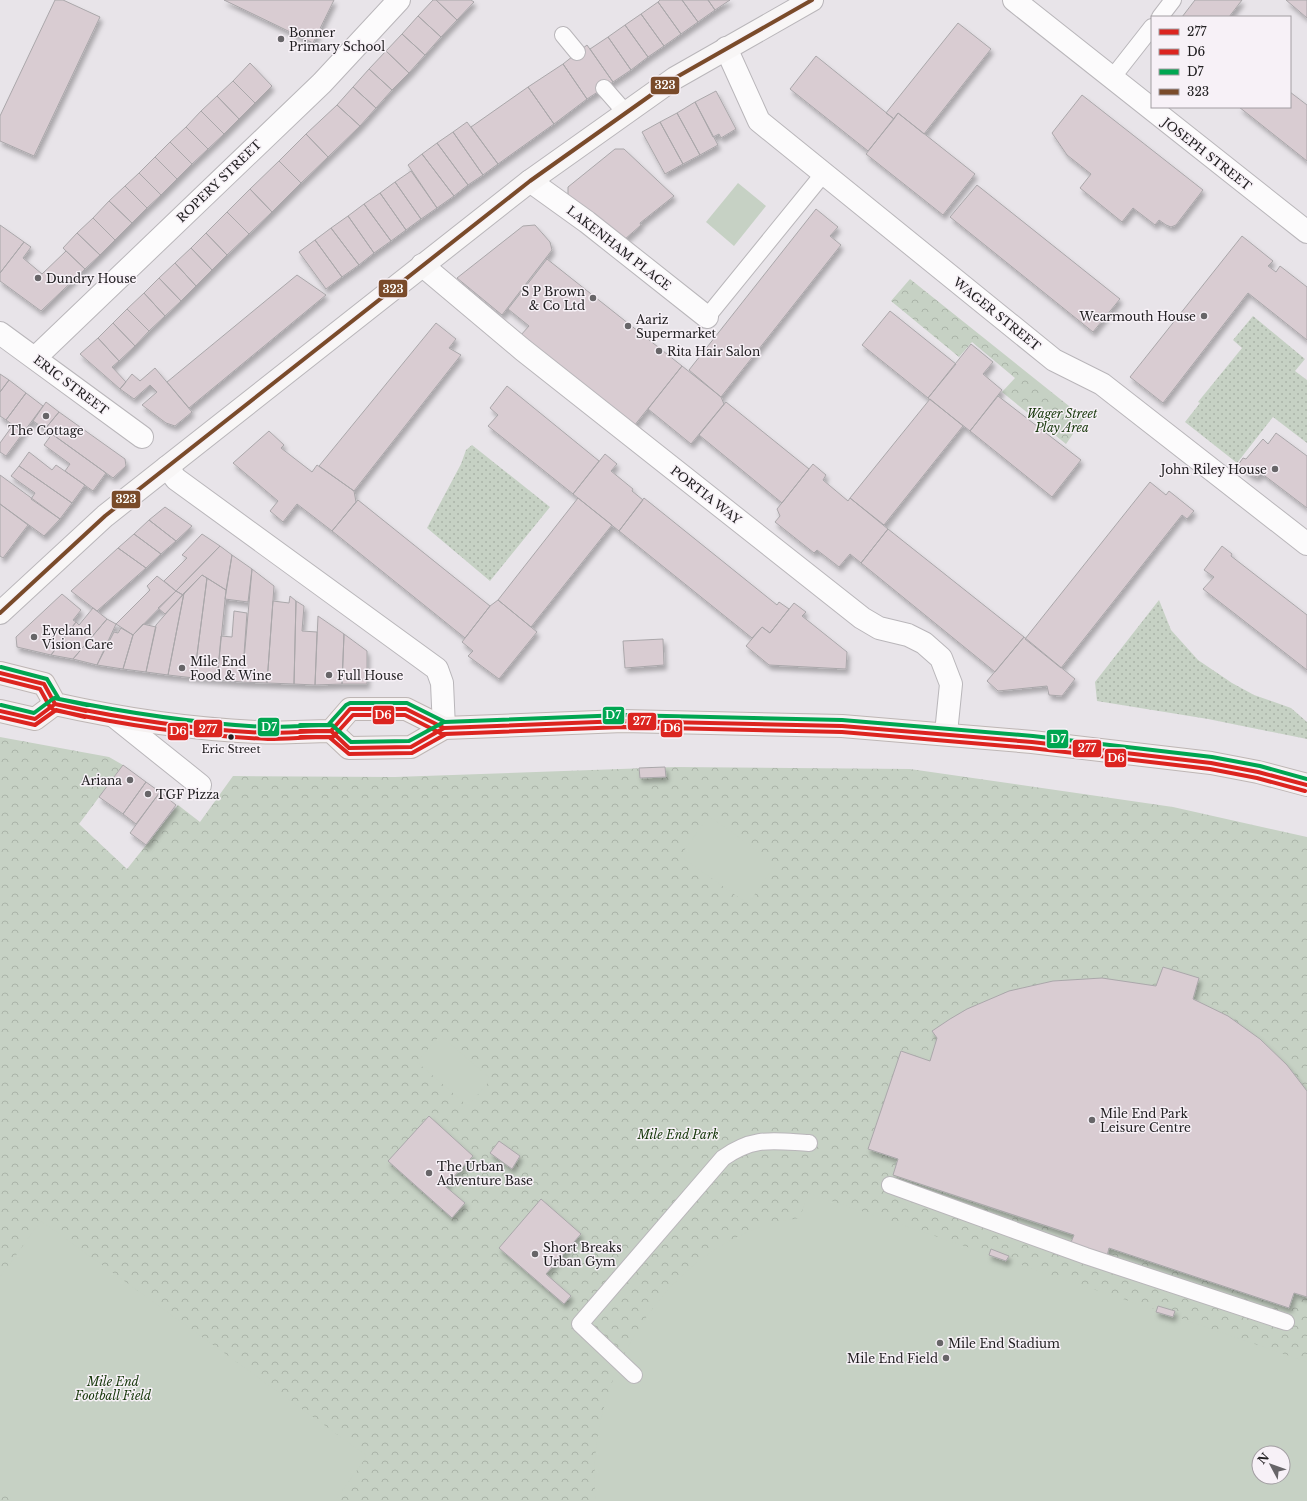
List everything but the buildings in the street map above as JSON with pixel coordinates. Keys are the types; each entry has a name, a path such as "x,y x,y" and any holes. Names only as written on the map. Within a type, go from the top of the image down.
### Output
{"main road":[{"path":"0,672 44,684 55,704"},
{"path":"0,711 35,719 55,704 116,717 205,729 260,733 331,730 350,709 406,709 444,728"},
{"path":"331,730 349,748 411,747 444,728 623,721 842,726 946,733 1211,762 1258,772 1307,785"}],"street":[{"name":"ROPERY STREET","path":"35,358 322,83 399,0"},
{"path":"0,613 105,516 530,181 625,112 675,78 812,0"},
{"name":"JOSEPH STREET","path":"1014,0 1307,232"},
{"name":"WAGER STREET","path":"726,48 759,121 1054,360 1102,384 1307,544"},
{"name":"LAKENHAM PLACE","path":"530,181 587,222 707,317"},
{"name":"PORTIA WAY","path":"422,265 523,350 862,618 879,628 908,634 924,643 941,658 951,684 946,733"},
{"name":"ERIC STREET","path":"0,333 142,437"},
{"path":"167,467 176,479 436,668 442,683 444,728"},
{"path":"116,717 200,786"}],"lane":[{"path":"1161,16 1173,0"},
{"path":"1112,78 1151,28"},
{"path":"563,35 578,52"},
{"path":"604,88 625,112"},
{"path":"707,317 824,173"},
{"path":"634,1375 580,1324 723,1158 737,1149 751,1143 766,1141 809,1143"},
{"path":"890,1185 1086,1256 1286,1322"}],"green space":[{"path":"738,183 766,206 734,246 706,222"},
{"name":"Wager Street Play Area","path":"910,279 1084,418 1066,444 1002,392 1015,378 972,342 959,357 891,301"},
{"path":"1253,316 1305,359 1295,371 1307,380 1307,443 1273,417 1237,463 1185,422 1200,403 1198,402 1242,348 1233,340"},
{"path":"472,445 550,507 490,581 427,528 461,464 466,450"},
{"path":"1159,600 1171,630 1198,660 1232,683 1254,695 1291,708 1307,722 1307,739 1208,719 1097,701 1095,682"},
{"name":"Mile End Park","path":"0,737 109,757 123,765 79,824 127,869 178,805 200,822 233,776 395,777 676,767 910,769 1173,807 1307,837 1307,1501 0,1501"},
{"path":"709,816 776,864 748,904 680,856"},
{"path":"440,1035 491,1079 468,1106 417,1062"},
{"name":"Mile End Stadium","path":"808,1193 985,1253 987,1248 1010,1256 1009,1261 1153,1309 1155,1304 1178,1312 1177,1317 1307,1362 1307,1501 596,1501 595,1454 604,1407 621,1362 645,1319 676,1282 712,1251 754,1229 800,1218"},
{"name":"Mile End Football Field","path":"41,1221 367,1456 335,1501 13,1501 0,1491 0,1277"}],"transit line":[{"name":"323","path":"0,613 105,516 530,181 675,78 812,0"},
{"name":"D7","path":"1,667 47,679 59,699 189,721 241,726 268,727 332,725 351,742 409,741 444,722 623,715 842,720 1033,736 1212,757 1260,766 1307,779"},
{"name":"277","path":"0,673 44,684 55,704 134,719 240,732 267,733 331,731 349,748 411,747 444,728 623,721 842,726 1032,742 1211,763 1258,772 1307,785"},
{"name":"D6","path":"0,679 40,689 50,707 54,710 133,725 241,738 268,739 329,737 349,754 412,753 446,734 623,727 842,732 1031,748 1210,769 1257,778 1305,791"},
{"name":"D7","path":"1,705 34,713 54,698 87,705"},
{"name":"D7","path":"300,725 328,725 346,705 350,703 407,703 445,722 472,721"},
{"name":"277","path":"0,711 35,719 55,704 86,711"},
{"name":"277","path":"300,731 331,731 350,709 406,709 444,728 472,727"},
{"name":"D6","path":"0,717 35,725 56,710 85,717"},
{"name":"D6","path":"300,737 333,737 353,715 405,715 442,734 472,733"}],"place":[{"name":"Bonner Primary School","path":"281,39"},
{"name":"Dundry House","path":"38,278"},
{"name":"S P Brown & Co Ltd","path":"593,298"},
{"name":"Wearmouth House","path":"1204,316"},
{"name":"Aariz Supermarket","path":"628,326"},
{"name":"Rita Hair Salon","path":"659,351"},
{"name":"The Cottage","path":"46,416"},
{"name":"John Riley House","path":"1275,469"},
{"name":"Eyeland Vision Care","path":"34,637"},
{"name":"Mile End Food & Wine","path":"182,668"},
{"name":"Full House","path":"329,675"},
{"name":"Eric Street","path":"231,737"},
{"name":"Ariana","path":"130,780"},
{"name":"TGF Pizza","path":"148,794"},
{"name":"Mile End Park Leisure Centre","path":"1092,1120"},
{"name":"The Urban Adventure Base","path":"429,1173"},
{"name":"Short Breaks Urban Gym","path":"535,1254"},
{"name":"Mile End Stadium","path":"940,1343"},
{"name":"Mile End Field","path":"946,1358"}]}
